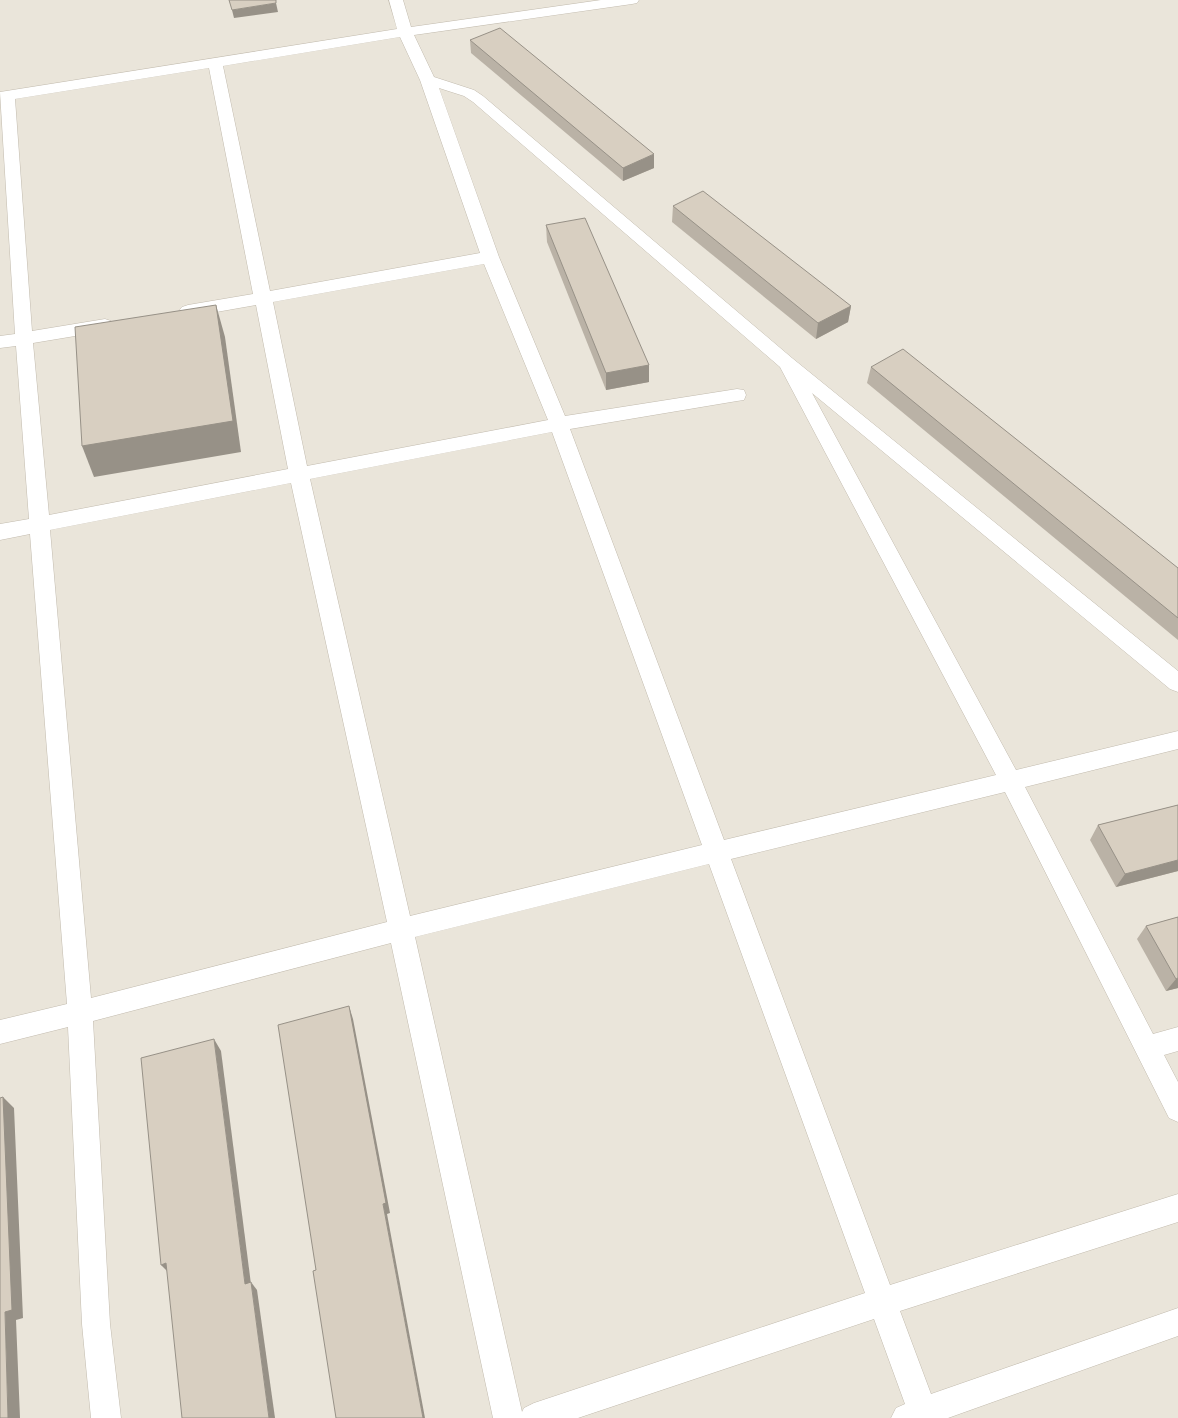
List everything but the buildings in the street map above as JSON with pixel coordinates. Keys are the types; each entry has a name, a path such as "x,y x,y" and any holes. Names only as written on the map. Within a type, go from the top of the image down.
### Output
{"street":[{"path":"396,0 405,32 428,80 490,257 559,424 717,852 882,1302 918,1416 1178,1322"},
{"path":"106,1418 96,1324 80,1013 3,96 577,4 632,0"},
{"path":"215,62 299,474 402,930 508,1418"},
{"path":"428,80 470,93 478,99 786,362 1178,683"},
{"path":"171,314 490,257"},
{"path":"0,342 124,321"},
{"path":"786,362 793,379 1010,782 1178,1108"},
{"path":"0,532 559,424 737,395"},
{"path":"0,1032 80,1013 402,930 1178,740"},
{"path":"1147,1048 1178,1039"},
{"path":"534,1418 882,1302 1178,1208"}],"shaded area":[{"path":"0,0 1178,0 1178,1418 0,1418"}]}
